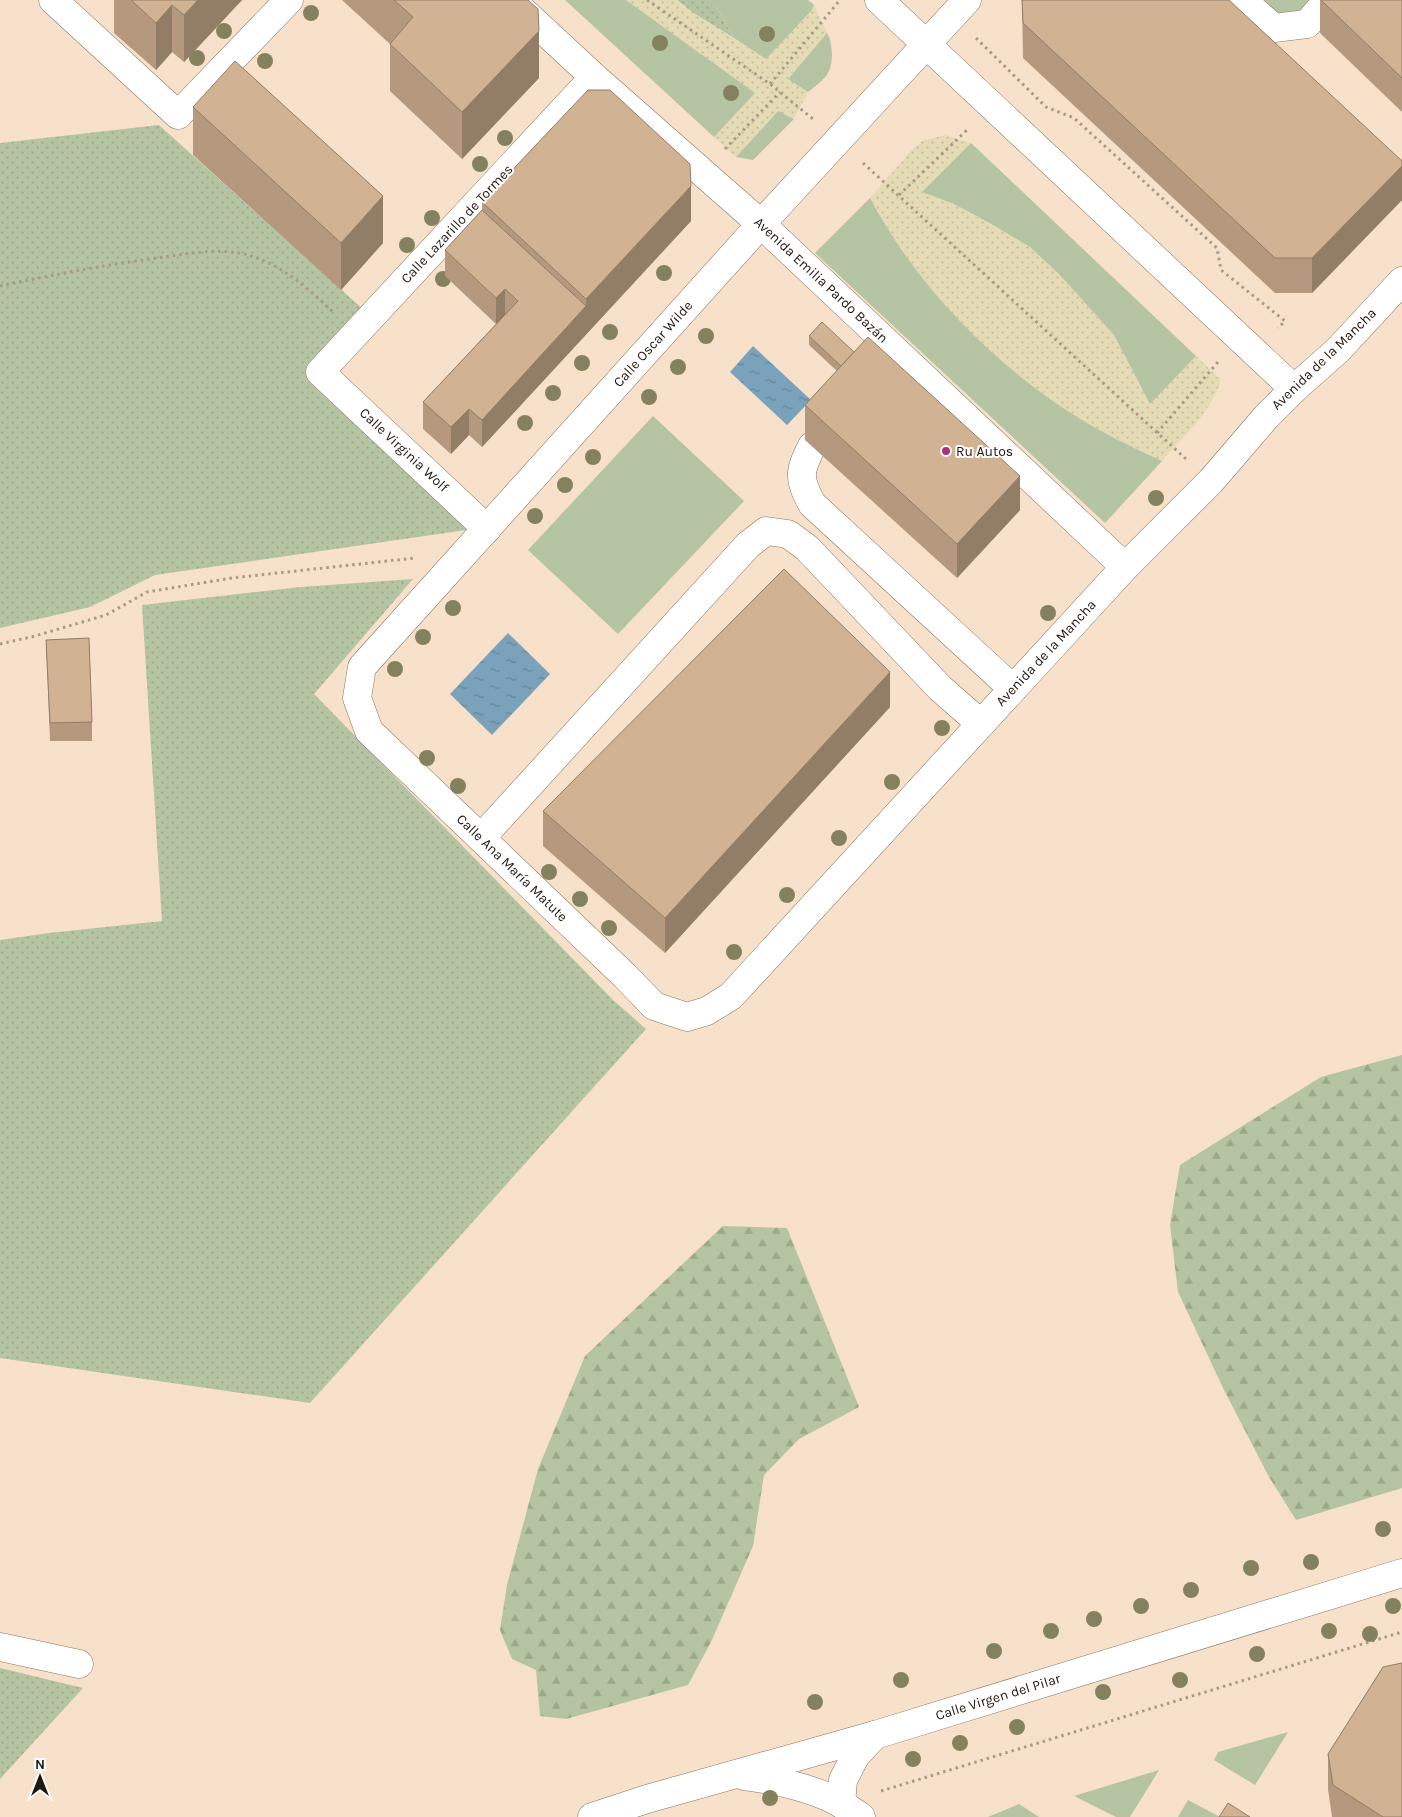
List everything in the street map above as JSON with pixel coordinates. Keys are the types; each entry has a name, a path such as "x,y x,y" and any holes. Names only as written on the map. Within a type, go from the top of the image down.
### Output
{"street":[{"path":"53,0 178,115 289,0"},
{"name":"Avenida Emilia Pardo Bazán","path":"511,0 594,77 761,224 1124,567"},
{"path":"879,0 1294,389"},
{"path":"1242,0 1274,28 1307,24 1328,0"},
{"name":"Calle Oscar Wilde","path":"357,698 362,667 761,224 960,8"},
{"name":"Calle Lazarillo de Tormes","path":"320,372 594,77"},
{"name":"Avenida de la Mancha","path":"687,1018 707,1011 731,996 1124,567 1211,481 1266,417 1338,350 1402,281"},
{"name":"Calle Virginia Wolf","path":"320,372 487,529"},
{"path":"812,446 802,465 802,485 812,504 1013,689"},
{"path":"481,838 748,545 766,531 788,534 807,548 940,688 981,724"},
{"name":"Calle Ana María Matute","path":"357,698 368,731 624,975 654,1006 687,1018"},
{"name":"Calle Virgen del Pilar","path":"592,1817 647,1799 875,1735 1402,1573"},
{"path":"0,1647 79,1664"},
{"path":"851,1810 843,1780 856,1755 875,1735"},
{"path":"734,1775 779,1782 812,1792 851,1810"},
{"path":"624,1817 647,1799"}],"path":[{"path":"648,0 770,84 838,140 1157,434 1211,481"},
{"path":"770,84 840,0"},
{"path":"960,8 1046,107 1074,118 1218,248 1221,270 1285,321 1248,345 1157,434"},
{"path":"703,173 780,92"},
{"path":"899,195 964,134 988,103"},
{"path":"0,286 98,266 189,253 223,251 248,255 275,266 301,282 356,334"},
{"path":"0,644 35,636 106,615 147,592 232,578 416,557"},
{"path":"851,1810 1402,1632"}],"green space":[{"path":"565,0 626,0 755,93 714,137"},
{"path":"677,0 710,0 720,13 734,38 695,14"},
{"path":"710,0 808,0 814,5 811,11 766,59 734,38 720,13"},
{"path":"1259,0 1317,0 1297,16 1283,17"},
{"path":"827,33 832,53 831,67 823,80 808,92 788,79"},
{"path":"778,111 794,119 753,160 736,157"},
{"path":"159,125 366,312 311,372 473,529 155,575 90,607 0,628 0,143"},
{"path":"971,143 1196,356 1150,404 1114,335 1059,274 1030,247 954,204 922,192"},
{"path":"870,198 910,261 933,291 985,346 1013,371 1074,415 1106,434 1162,461 1105,523 815,253"},
{"path":"653,416 744,501 618,634 528,550"},
{"path":"413,579 314,694 613,1000 646,1029 310,1403 0,1358 0,940 162,921 142,605 301,587"},
{"path":"1402,1055 1402,1488 1296,1520 1269,1477 1224,1390 1178,1292 1170,1225 1180,1165 1321,1077"},
{"path":"723,1226 787,1228 859,1407 799,1439 764,1475 753,1546 711,1642 688,1685 566,1719 540,1716 536,1670 512,1659 500,1630 507,1585 538,1469 585,1356"},
{"path":"0,1668 83,1688 0,1779"},
{"path":"1288,1732 1255,1785 1214,1760 1218,1752"},
{"path":"1159,1770 1130,1817 1116,1817 1074,1796"},
{"path":"1188,1800 1220,1817 1178,1817"},
{"path":"1019,1804 1039,1817 988,1817"}],"sand":[{"path":"626,0 677,0 695,14 766,59 814,5 827,33 788,78 808,92 794,119 777,111 736,157 714,137 754,93"},
{"path":"945,135 971,143 922,192 954,204 1030,247 1059,274 1114,335 1150,403 1196,356 1221,380 1211,403 1204,413 1162,461 1117,440 1085,422 1013,371 958,319 933,291 889,230 870,198 922,141"}],"water":[{"path":"753,346 811,400 787,425 730,372"},
{"path":"508,633 550,674 492,735 450,694"}],"building":[{"path":"131,0 198,0 184,15 172,5 156,23"},
{"path":"394,0 528,0 538,9 539,31 462,112 390,44 413,17"},
{"path":"1022,0 1229,0 1402,161 1402,166 1312,258 1275,258 1023,23"},
{"path":"1321,0 1402,0 1402,78"},
{"path":"235,61 383,196 341,243 193,107"},
{"path":"588,90 610,90 690,164 691,186 586,299 482,202"},
{"path":"482,210 586,306 482,420 469,409 451,427 423,402 518,301 505,289 496,298 445,250"},
{"path":"822,322 854,352 841,366 809,336"},
{"path":"868,337 1020,476 957,544 805,405"},
{"path":"784,569 890,672 665,918 543,811"},
{"path":"89,638 92,722 50,723 46,640"},
{"path":"1402,1663 1402,1817 1383,1817 1333,1785 1328,1754 1383,1667"},
{"path":"1228,1803 1250,1817 1219,1817"}],"place":[{"name":"Ru Autos","path":"946,451"}]}
